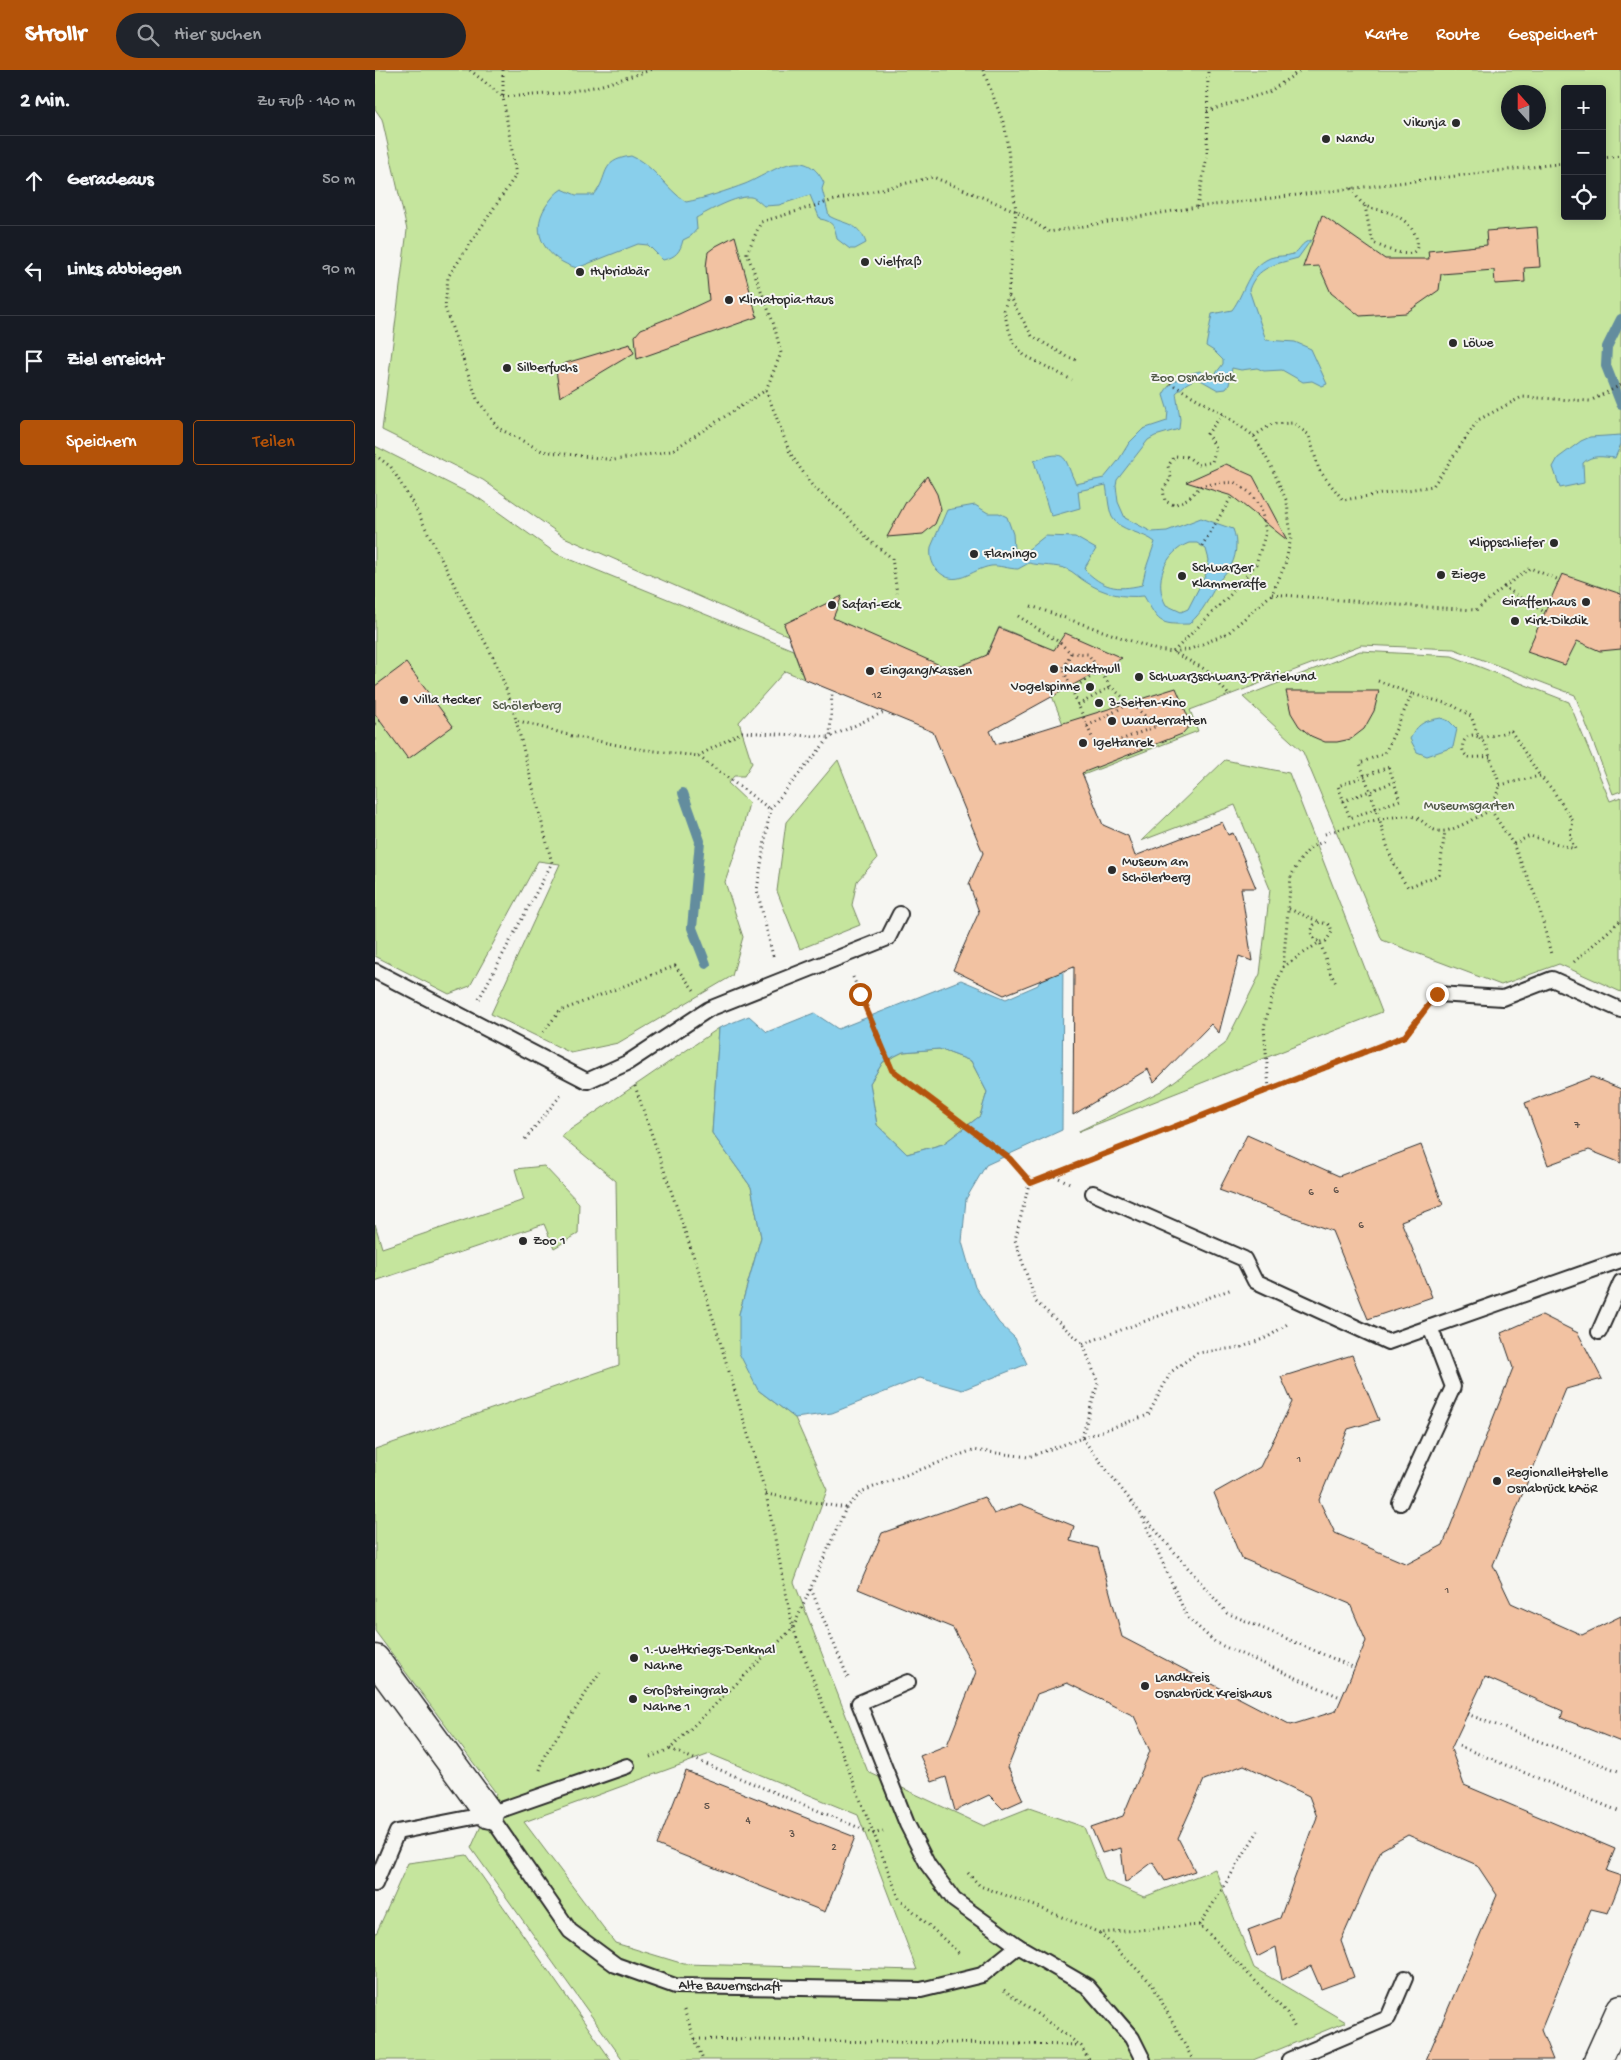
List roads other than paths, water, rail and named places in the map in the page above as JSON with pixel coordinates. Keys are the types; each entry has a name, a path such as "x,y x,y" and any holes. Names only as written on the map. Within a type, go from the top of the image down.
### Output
{"street":[{"name":"Alte Bauernschaft","path":"375,1659 489,1814"},
{"path":"1598,2060 1621,2009"}],"lane":[{"path":"375,971 587,1081 627,1063 709,1009 888,938 900,914"},
{"path":"1437,994 1503,998 1555,976 1621,1010"},
{"path":"1093,1193 1244,1259 1255,1281 1388,1342 1621,1260"},
{"path":"1599,1332 1621,1282"},
{"path":"1399,1503 1453,1387 1430,1327"},
{"path":"908,1682 859,1703 907,1824 928,1865 954,1900 1018,1946 1087,1986 1132,2038 1143,2060"},
{"path":"375,1884 397,1832 489,1814 627,1766"},
{"name":"Alte Bauernschaft","path":"489,1814 570,1931 616,1965 675,1986 921,1990 982,1975 1018,1946"},
{"path":"1289,2060 1388,2018 1405,1978"}],"water":[{"path":"631,156 646,165 686,202 708,197 745,184 787,164 798,163 807,165 816,171 824,183 822,189 829,216 860,231 866,243 855,249 850,249 837,239 833,225 828,221 820,219 810,195 779,205 764,206 756,199 745,197 723,204 696,218 697,229 691,236 683,240 674,256 667,259 663,260 648,245 638,244 577,268 557,259 544,244 540,236 541,216 548,203 562,189 576,195 594,195 609,166 621,158"},
{"path":"1311,240 1298,258 1275,264 1262,271 1249,290 1266,340 1295,342 1311,349 1327,384 1322,386 1312,381 1303,382 1282,370 1264,371 1257,368 1241,370 1232,368 1229,385 1226,389 1218,390 1197,378 1186,384 1176,393 1180,419 1179,429 1148,440 1117,480 1118,502 1125,518 1152,532 1167,531 1201,518 1233,529 1236,539 1236,550 1231,566 1218,582 1202,610 1189,624 1165,622 1157,617 1144,596 1122,596 1107,592 1093,586 1070,570 1063,568 1029,563 1018,569 991,566 957,578 944,576 937,570 931,559 931,547 947,510 975,505 988,513 999,513 1007,517 1013,534 1014,549 1018,554 1025,552 1045,536 1075,537 1096,549 1084,569 1097,580 1117,588 1142,585 1155,542 1115,522 1110,509 1106,485 1078,491 1080,508 1052,516 1034,461 1054,455 1064,458 1076,484 1104,478 1118,461 1129,443 1143,429 1167,421 1168,411 1163,395 1174,381 1200,371 1213,377 1223,364 1223,360 1206,346 1212,314 1232,310 1251,274 1262,262 1273,257 1293,254 1307,241","holes":["1189,543 1197,543 1206,549 1209,560 1207,572 1188,609 1181,612 1166,605 1162,596 1161,578 1173,553"]},
{"path":"1621,435 1621,444 1615,458 1598,457 1586,460 1583,463 1584,483 1560,488 1553,467 1558,458 1581,441 1590,437"},
{"path":"1441,718 1449,721 1457,729 1453,747 1427,756 1417,752 1410,739 1416,729 1430,720"},
{"path":"1053,949 1063,953 1062,1130 986,1165 966,1199 962,1242 975,1287 999,1323 1015,1338 1027,1364 962,1390 920,1378 832,1413 795,1418 758,1390 739,1353 739,1314 761,1237 751,1187 712,1133 719,1028 749,1016 767,1032 814,1013 838,1029 961,980 1006,999 1038,985","holes":["939,1049 971,1061 987,1092 980,1116 943,1144 907,1154 877,1125 870,1083 883,1062 903,1052"]}],"waterway":[{"path":"1621,319 1607,347 1606,366 1621,404"},
{"path":"683,793 700,841 692,928 706,964"}],"place":[{"name":"Vikunja","path":"1456,123"},
{"name":"Nandu","path":"1326,139"},
{"name":"Vielfraß","path":"865,262"},
{"name":"Hybridbär","path":"580,272"},
{"name":"Klimatopia-Haus","path":"729,300"},
{"name":"Löwe","path":"1453,343"},
{"name":"Silberfuchs","path":"507,368"},
{"name":"Klippschliefer","path":"1554,543"},
{"name":"Flamingo","path":"974,554"},
{"name":"Ziege","path":"1441,575"},
{"name":"Schwarzer Klammeraffe","path":"1182,576"},
{"name":"Giraffenhaus","path":"1586,602"},
{"name":"Safari-Eck","path":"832,605"},
{"name":"Kirk-Dikdik","path":"1515,621"},
{"name":"Nacktmull","path":"1054,669"},
{"name":"Eingang/Kassen","path":"870,671"},
{"name":"Schwarzschwanz-Präriehund","path":"1139,677"},
{"name":"Vogelspinne","path":"1090,687"},
{"name":"Villa Hecker","path":"404,700"},
{"name":"3-Seiten-Kino","path":"1099,703"},
{"name":"Wanderratten","path":"1112,721"},
{"name":"Igeltanrek","path":"1083,743"},
{"name":"Museum am Schölerberg","path":"1112,870"},
{"name":"Zoo 1","path":"523,1241"},
{"name":"Regionalleitstelle Osnabrück kAöR","path":"1497,1481"},
{"name":"1.-Weltkriegs-Denkmal Nahne","path":"634,1658"},
{"name":"Landkreis Osnabrück Kreishaus","path":"1145,1686"},
{"name":"Großsteingrab Nahne 1","path":"633,1699"}],"park label":[{"name":"Zoo Osnabrück","path":"1193,378"},
{"name":"Schölerberg","path":"527,706"},
{"name":"Museumsgarten","path":"1469,806"}]}
